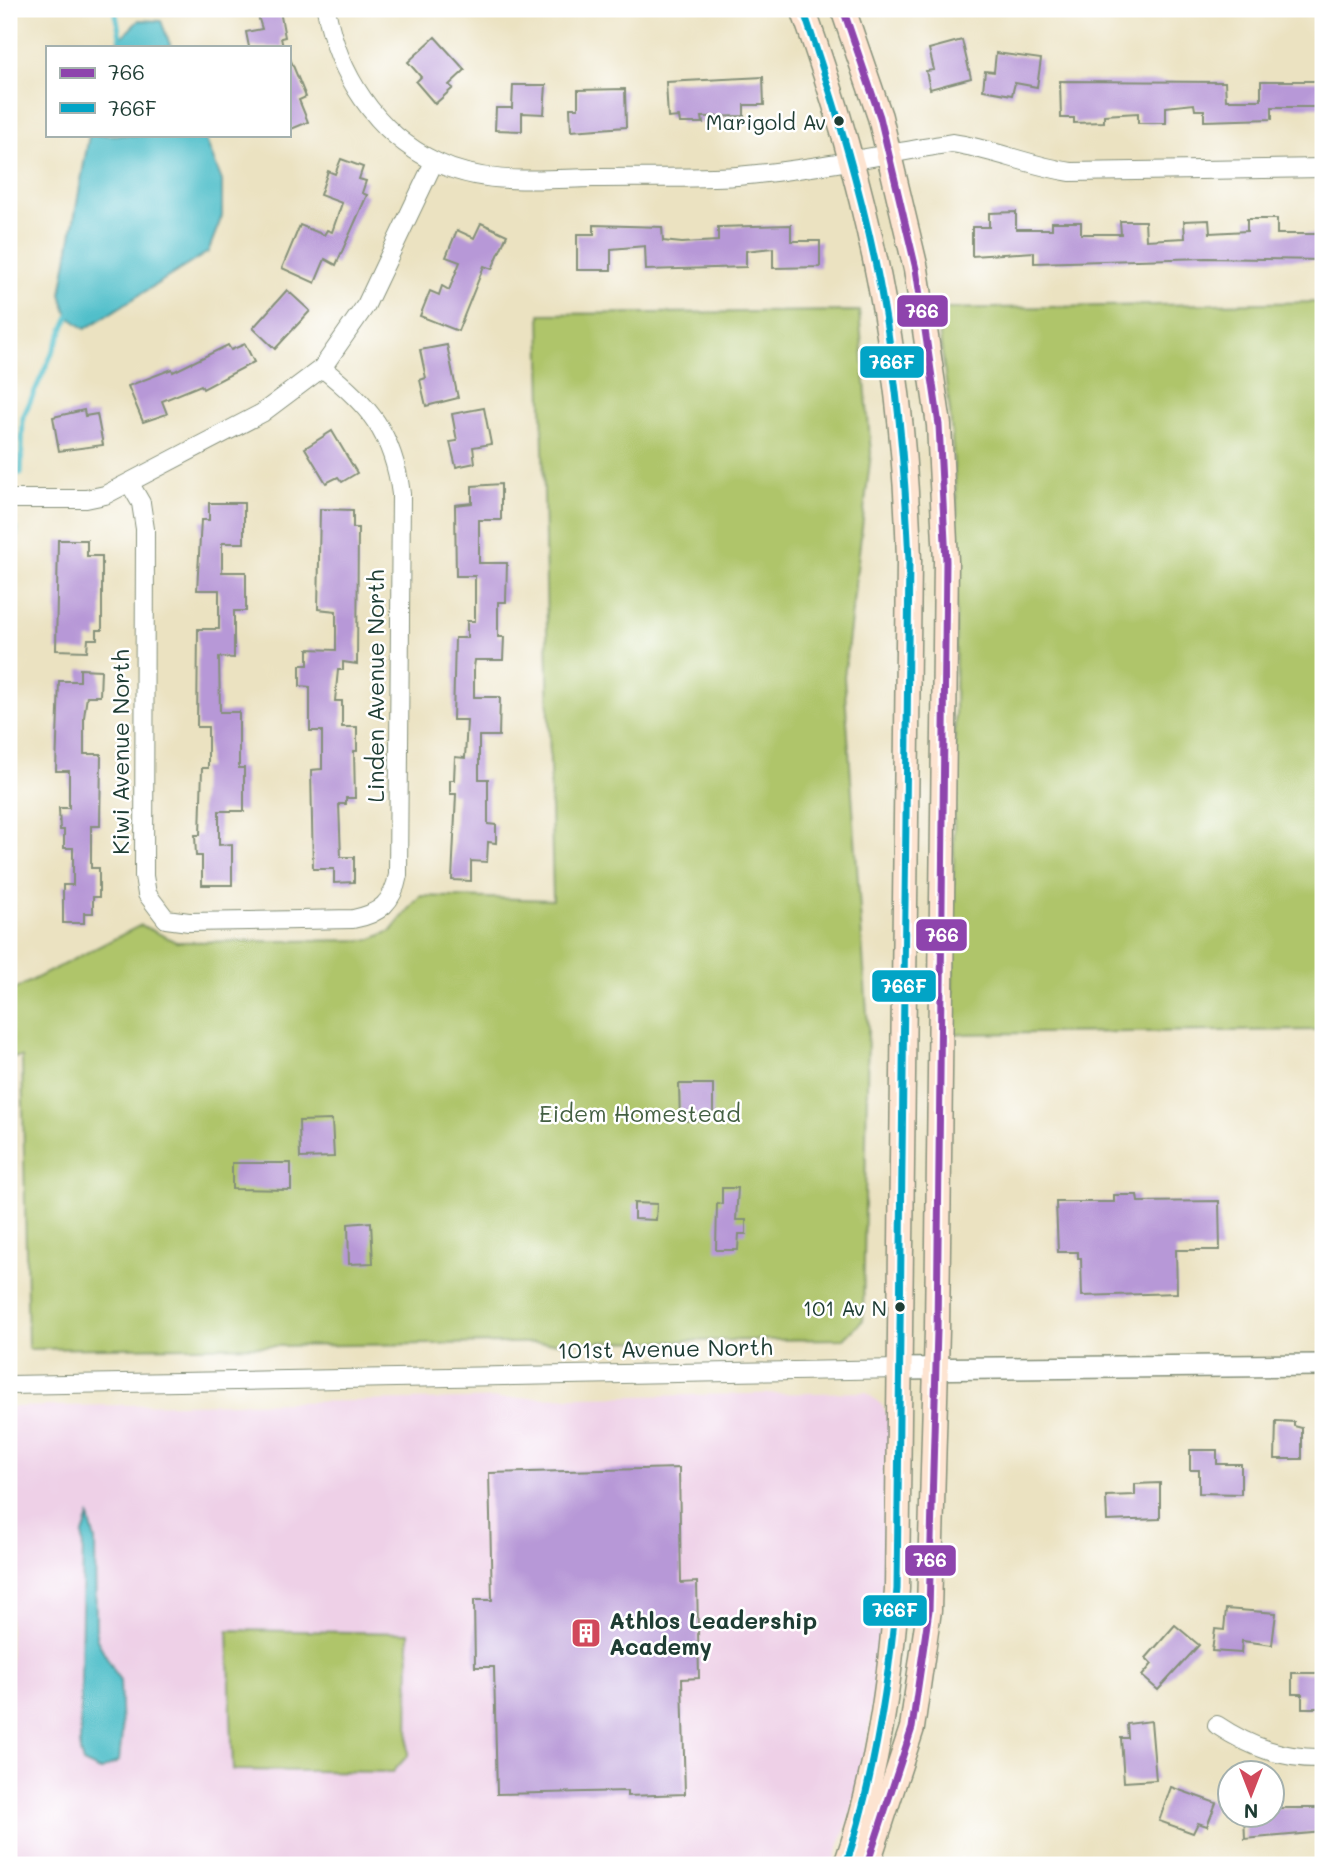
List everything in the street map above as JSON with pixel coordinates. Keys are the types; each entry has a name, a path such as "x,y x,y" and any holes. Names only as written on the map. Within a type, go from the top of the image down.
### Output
{"main road":[{"path":"803,9 853,159 884,294 900,406 907,502 901,1369 895,1624 875,1759 846,1865"},
{"path":"843,9 890,153 924,310 934,378 943,484 945,688 936,1368 929,1610 919,1691 903,1758 867,1865"}],"street":[{"path":"326,9 337,54 354,88 377,118 434,162 476,175 553,179 734,176 953,143 1039,167 1071,172 1323,168"},
{"path":"9,499 86,499 130,484 262,413 322,368 366,304 434,162"},
{"name":"Linden Avenue North","path":"264,920 353,919 370,916 385,906 394,892 398,875 401,507 398,470 391,446 380,424 356,397 322,368"},
{"name":"Kiwi Avenue North","path":"130,484 141,503 145,529 144,876 147,894 166,919 264,920"},
{"name":"101st Avenue North","path":"9,1385 936,1368 1323,1365"},
{"path":"1217,1725 1245,1744 1304,1758 1323,1758"}],"shaded area":[{"path":"866,1392 883,1406 894,1432 883,1640 859,1789 833,1865 12,1865 9,1407"}],"green space":[{"path":"1323,302 1323,1030 952,1034 957,508 950,411 936,309"},
{"name":"Eidem Homestead","path":"859,311 871,453 844,677 868,1027 863,1320 844,1339 28,1349 22,1057 9,1057 9,992 141,925 176,942 369,940 391,931 420,896 553,900 540,314"},
{"path":"228,1630 409,1633 408,1755 393,1772 233,1770"}],"water":[{"path":"139,20 161,21 171,46 113,46"},
{"path":"89,136 204,136 222,181 222,216 208,252 85,329 68,316 61,294"},
{"path":"89,1517 95,1541 96,1638 120,1681 122,1733 119,1761 100,1771 83,1763 80,1752 83,1534"}],"building":[{"path":"280,11 285,37 281,38 283,46 249,46 246,32 262,29 258,16"},
{"path":"435,37 465,70 449,85 453,88 435,104 416,82 421,77 408,62"},
{"path":"962,40 971,78 930,89 926,71 934,70 929,49"},
{"path":"996,53 1041,59 1037,87 1015,83 1012,95 983,90 985,71 994,72"},
{"path":"290,58 306,97 299,100 308,122 290,130"},
{"path":"763,77 764,105 744,105 744,116 702,117 703,123 680,123 679,117 668,118 666,82"},
{"path":"1060,81 1225,82 1226,100 1261,100 1261,81 1323,81 1323,107 1272,107 1272,119 1204,121 1204,110 1195,110 1194,104 1166,107 1166,123 1138,123 1138,113 1104,115 1104,122 1074,123 1074,118 1061,118"},
{"path":"513,85 546,85 544,114 522,113 522,131 495,130 496,108 512,108"},
{"path":"625,89 626,127 571,131 570,108 578,108 578,90"},
{"path":"341,159 363,167 359,179 366,181 362,193 367,195 336,265 325,259 315,283 282,268 300,225 324,235 327,230 332,232 342,203 320,195 328,171 335,174"},
{"path":"1016,212 1016,229 1052,229 1052,222 1081,222 1081,234 1121,234 1120,221 1145,221 1146,240 1185,238 1184,221 1209,220 1210,233 1247,231 1247,219 1277,219 1277,234 1323,234 1323,260 1206,258 1034,263 1034,252 972,256 972,227 989,227 989,213"},
{"path":"481,223 507,235 492,269 484,266 458,331 420,316 430,291 439,295 442,286 449,290 460,262 446,257 457,230 474,238"},
{"path":"594,225 662,227 663,241 682,243 718,241 718,227 791,225 791,241 820,241 820,267 773,268 773,248 746,251 746,267 646,270 645,246 611,249 611,270 577,270 577,234 594,234"},
{"path":"287,290 310,311 275,349 253,328"},
{"path":"245,344 254,362 203,389 201,385 162,401 167,414 143,422 128,386 172,369 173,372 228,345 231,350"},
{"path":"447,345 458,398 426,406 420,380 426,378 420,350"},
{"path":"484,408 491,444 473,447 475,463 456,467 450,442 457,441 452,414"},
{"path":"84,410 85,416 97,414 103,445 59,451 53,417"},
{"path":"332,431 357,473 342,482 338,477 326,483 305,448"},
{"path":"501,484 501,520 479,520 479,563 507,563 506,602 498,602 498,637 504,637 503,660 475,660 474,667 474,697 500,697 499,736 479,736 479,779 488,779 488,824 496,825 496,843 488,842 487,862 471,861 471,881 452,880 456,794 450,794 450,780 454,780 455,757 465,758 467,720 453,720 455,638 467,638 467,621 475,621 475,576 456,576 455,505 472,503 472,486"},
{"path":"209,503 244,503 244,543 222,543 222,572 246,572 246,611 234,611 234,658 219,657 220,712 239,712 239,768 244,768 244,811 219,811 219,845 232,844 232,885 202,885 202,856 196,856 195,835 200,835 202,768 208,768 208,727 197,727 198,629 219,629 219,590 197,590 201,520 209,520"},
{"path":"320,509 353,510 353,528 358,528 357,664 343,662 343,670 338,670 335,701 342,701 342,727 357,727 357,751 354,751 355,798 346,798 346,804 339,804 341,857 354,857 354,882 334,883 334,869 313,869 311,770 322,769 322,731 310,731 310,687 300,686 300,665 308,665 308,649 336,650 336,611 318,609"},
{"path":"58,540 87,540 87,556 102,556 102,630 97,630 97,639 88,639 87,651 56,650"},
{"path":"80,669 101,670 100,696 87,696 84,717 84,754 101,754 100,826 91,826 91,868 99,868 99,897 93,897 93,913 84,913 84,923 63,923 63,885 73,885 73,848 64,848 64,830 60,830 59,808 69,808 69,771 56,771 59,681 80,681"},
{"path":"679,1084 713,1084 713,1120 680,1121"},
{"path":"332,1120 334,1157 300,1158 299,1121"},
{"path":"232,1163 291,1163 291,1190 232,1189"},
{"path":"722,1188 738,1188 736,1220 746,1220 746,1234 739,1234 738,1250 716,1250 717,1203 722,1204"},
{"path":"1114,1195 1137,1195 1138,1202 1219,1201 1220,1250 1176,1250 1177,1293 1082,1296 1081,1258 1078,1258 1078,1252 1058,1252 1056,1202 1114,1202"},
{"path":"634,1203 657,1204 656,1220 634,1219"},
{"path":"371,1222 373,1263 349,1264 348,1224"},
{"path":"1276,1421 1294,1422 1294,1426 1302,1428 1302,1459 1275,1459"},
{"path":"1190,1450 1217,1450 1217,1464 1241,1464 1241,1494 1199,1493 1199,1470 1190,1470"},
{"name":"Athlos Leadership Academy","path":"679,1468 681,1583 697,1582 699,1678 682,1679 685,1794 627,1796 627,1791 497,1794 494,1667 475,1667 474,1600 492,1600 489,1473"},
{"path":"1160,1483 1160,1519 1107,1521 1106,1496 1135,1495 1135,1484"},
{"path":"1226,1609 1276,1613 1272,1645 1242,1641 1241,1653 1212,1651 1215,1629 1224,1630"},
{"path":"1175,1625 1199,1645 1158,1690 1142,1676 1152,1664 1146,1658"},
{"path":"1292,1673 1323,1673 1323,1708 1302,1708 1302,1694 1292,1694"},
{"path":"1151,1721 1156,1780 1124,1782 1121,1738 1128,1738 1127,1724"},
{"path":"1171,1787 1216,1803 1207,1826 1198,1823 1193,1833 1159,1821"},
{"path":"1286,1808 1323,1808 1323,1832 1245,1839 1245,1828 1286,1828"}],"waterway":[{"path":"115,9 122,46"},
{"path":"21,474 23,417 71,312"},
{"path":"9,606 16,529"}],"transit line":[{"name":"766F","path":"803,9 846,144 879,281 899,420 909,561 897,1589 890,1659 873,1763 846,1865"},
{"name":"766","path":"843,9 880,117 916,269 939,425 946,561 937,1330 929,1610 912,1728 867,1865"}],"place":[{"name":"Marigold Av","path":"839,121"},
{"name":"101 Av N","path":"900,1307"},
{"name":"Athlos Leadership Academy","path":"586,1633"}]}
